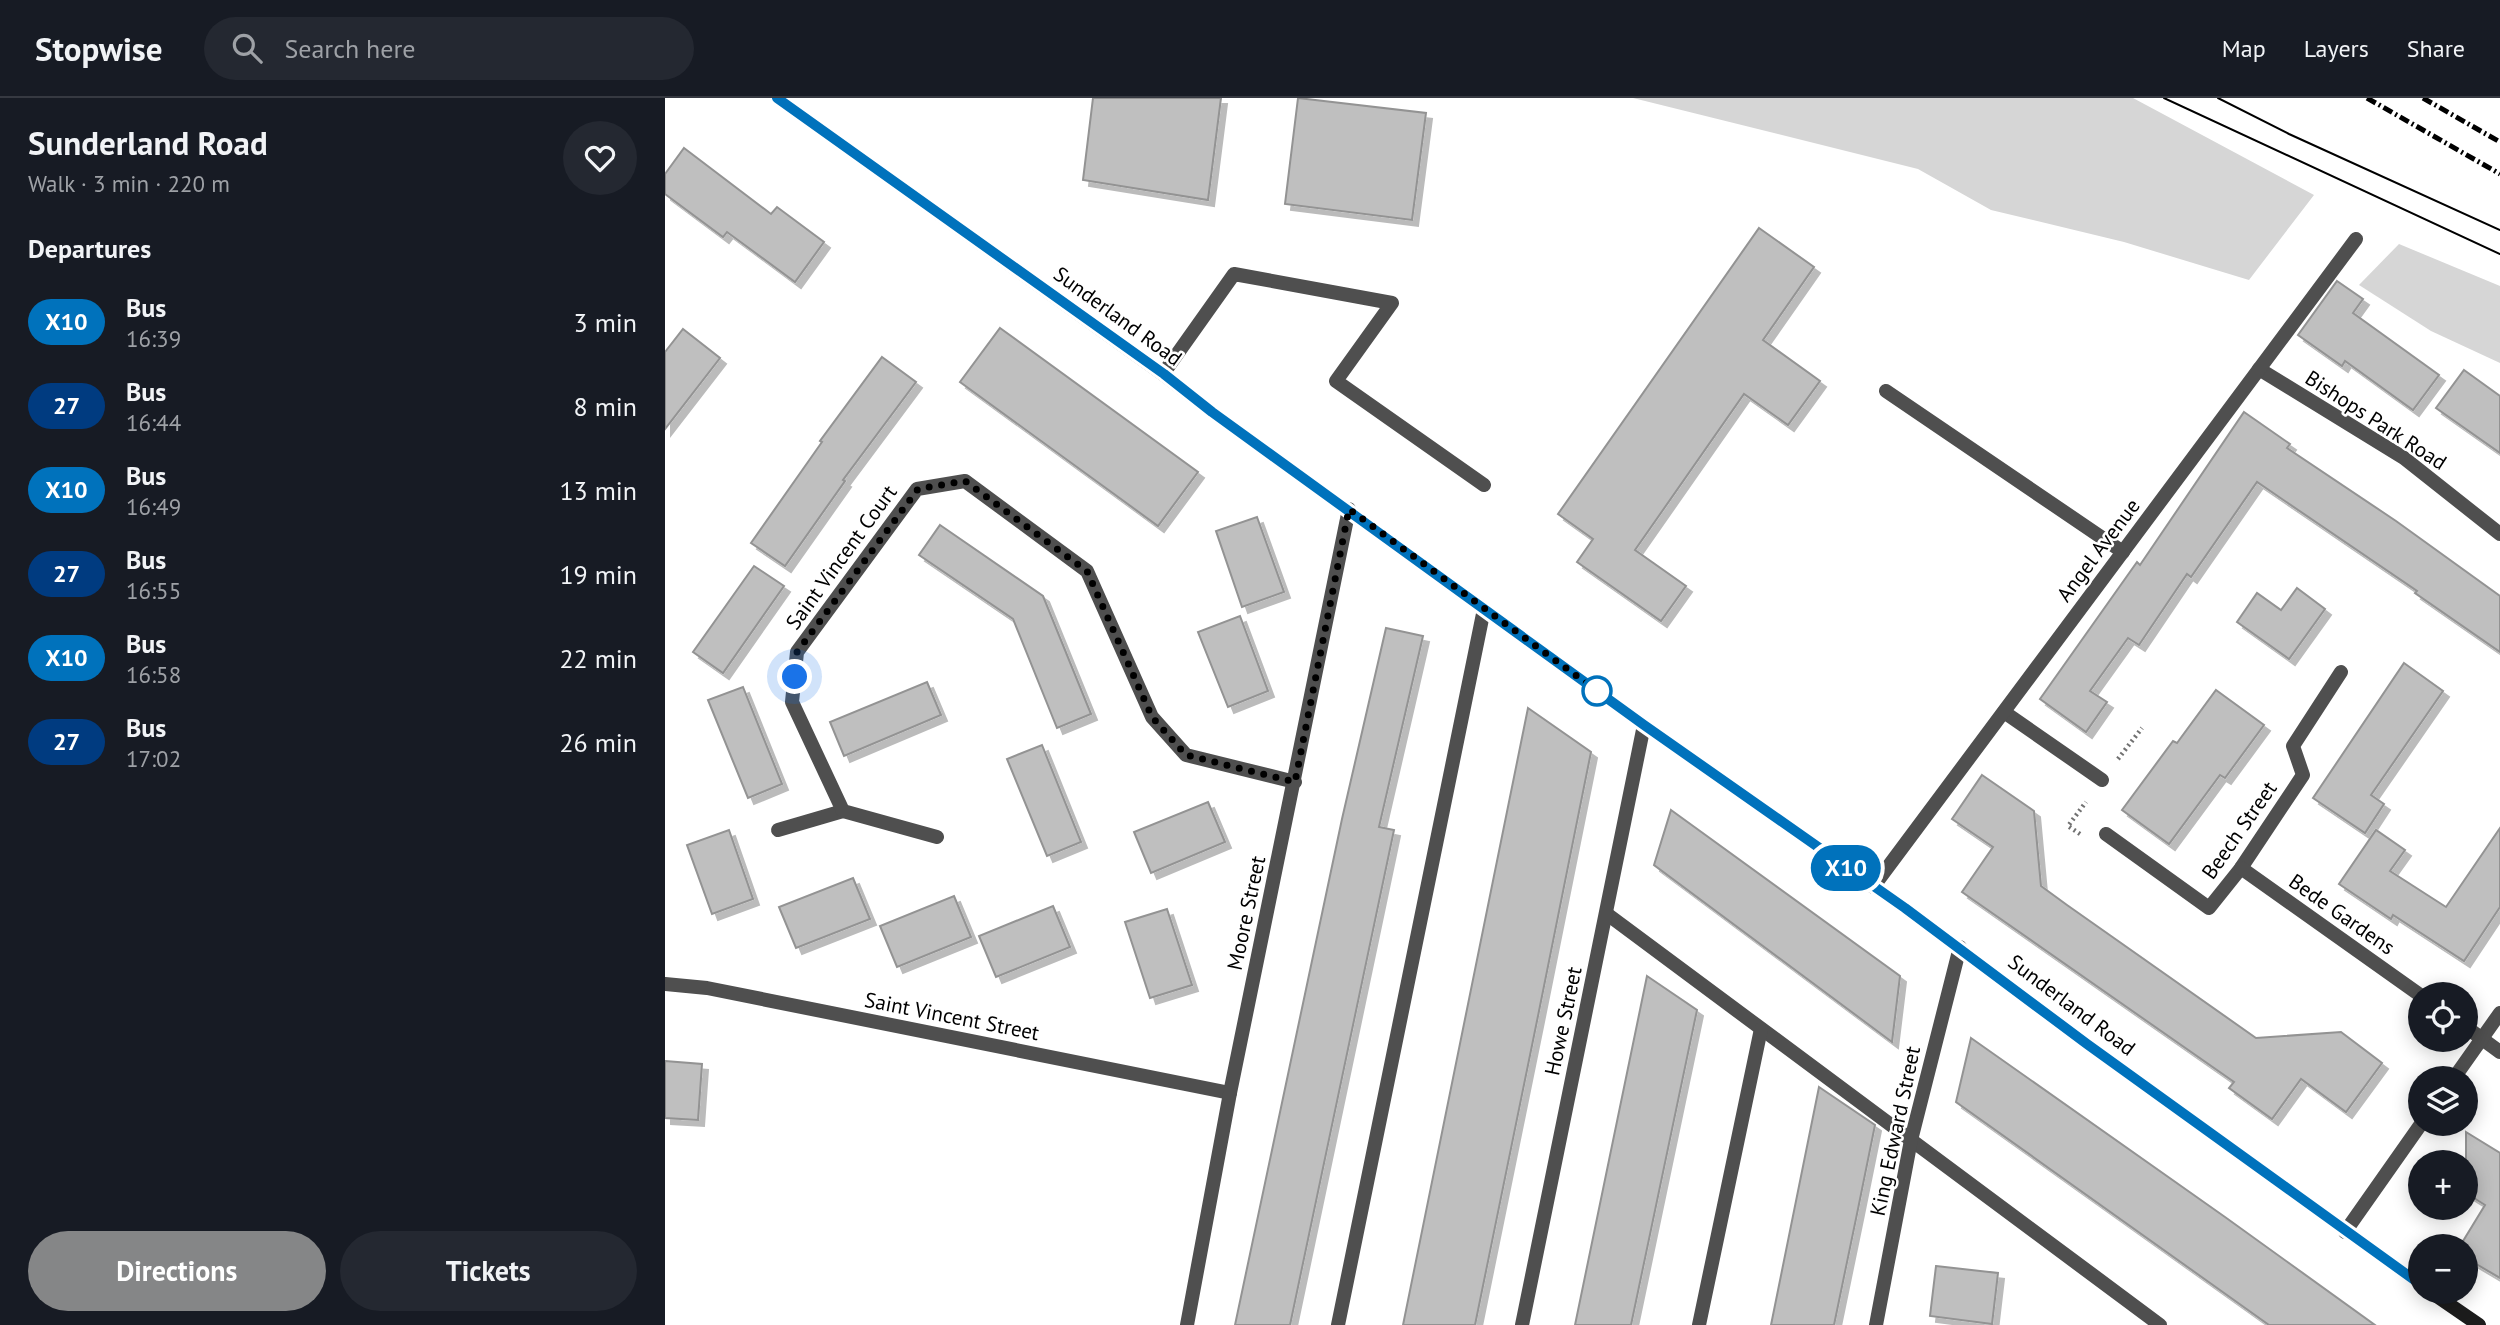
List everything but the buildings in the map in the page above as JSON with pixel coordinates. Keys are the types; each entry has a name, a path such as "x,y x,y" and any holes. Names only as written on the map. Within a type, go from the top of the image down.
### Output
{"main road":[{"name":"Sunderland Road","path":"777,98 1164,374 1212,412 1644,725 1960,947 2087,1044 2408,1276"},
{"path":"2448,1304 2479,1325"}],"street":[{"name":"Angel Avenue","path":"1873,887 2356,239"},
{"path":"1164,374 1234,274 1392,303 1336,381 1484,485"},
{"name":"Bishops Park Road","path":"2259,369 2404,458 2500,534"},
{"path":"1886,391 2123,552"},
{"name":"Saint Vincent Court","path":"843,811 792,702 797,652 918,489 965,481 1087,571 1152,717 1186,755 1295,782"},
{"name":"Moore Street","path":"1187,1325 1230,1093 1349,509"},
{"path":"1338,1325 1484,609"},
{"name":"Beech Street","path":"2106,834 2209,908 2241,868 2302,775 2293,746 2341,672"},
{"path":"2004,712 2102,780"},
{"name":"Howe Street","path":"1522,1325 1644,725"},
{"path":"778,830 843,811 937,837"},
{"name":"Bede Gardens","path":"2241,868 2408,986"},
{"path":"1607,914 2160,1325"},
{"name":"King Edward Street","path":"1876,1325 1911,1140 1960,947"},
{"name":"Saint Vincent Street","path":"665,984 707,988 1230,1093"},
{"path":"2462,1066 2500,1013"},
{"path":"1699,1325 1761,1028"},
{"path":"2478,1035 2500,1052"},
{"path":"2345,1231 2412,1136"}],"shaded area":[{"path":"1633,98 2133,98 2314,195 2249,280 2124,242 1991,210 1918,169"},
{"path":"2399,244 2500,286 2500,363 2431,331 2359,285"}],"tram line":[{"path":"2164,98 2500,254"},
{"path":"2218,98 2289,134 2500,230"}],"railway":[{"path":"2367,98 2500,174"},
{"path":"2423,98 2500,142"}],"bus line":[{"name":"X10","path":"777,98 1164,374 1212,412 1644,725 1960,947 2087,1044 2408,1276"}],"route":[{"path":"795,677 797,652 918,489 965,481 1087,571 1152,717 1186,755 1295,782 1349,509 1604,696 1597,691"}]}
